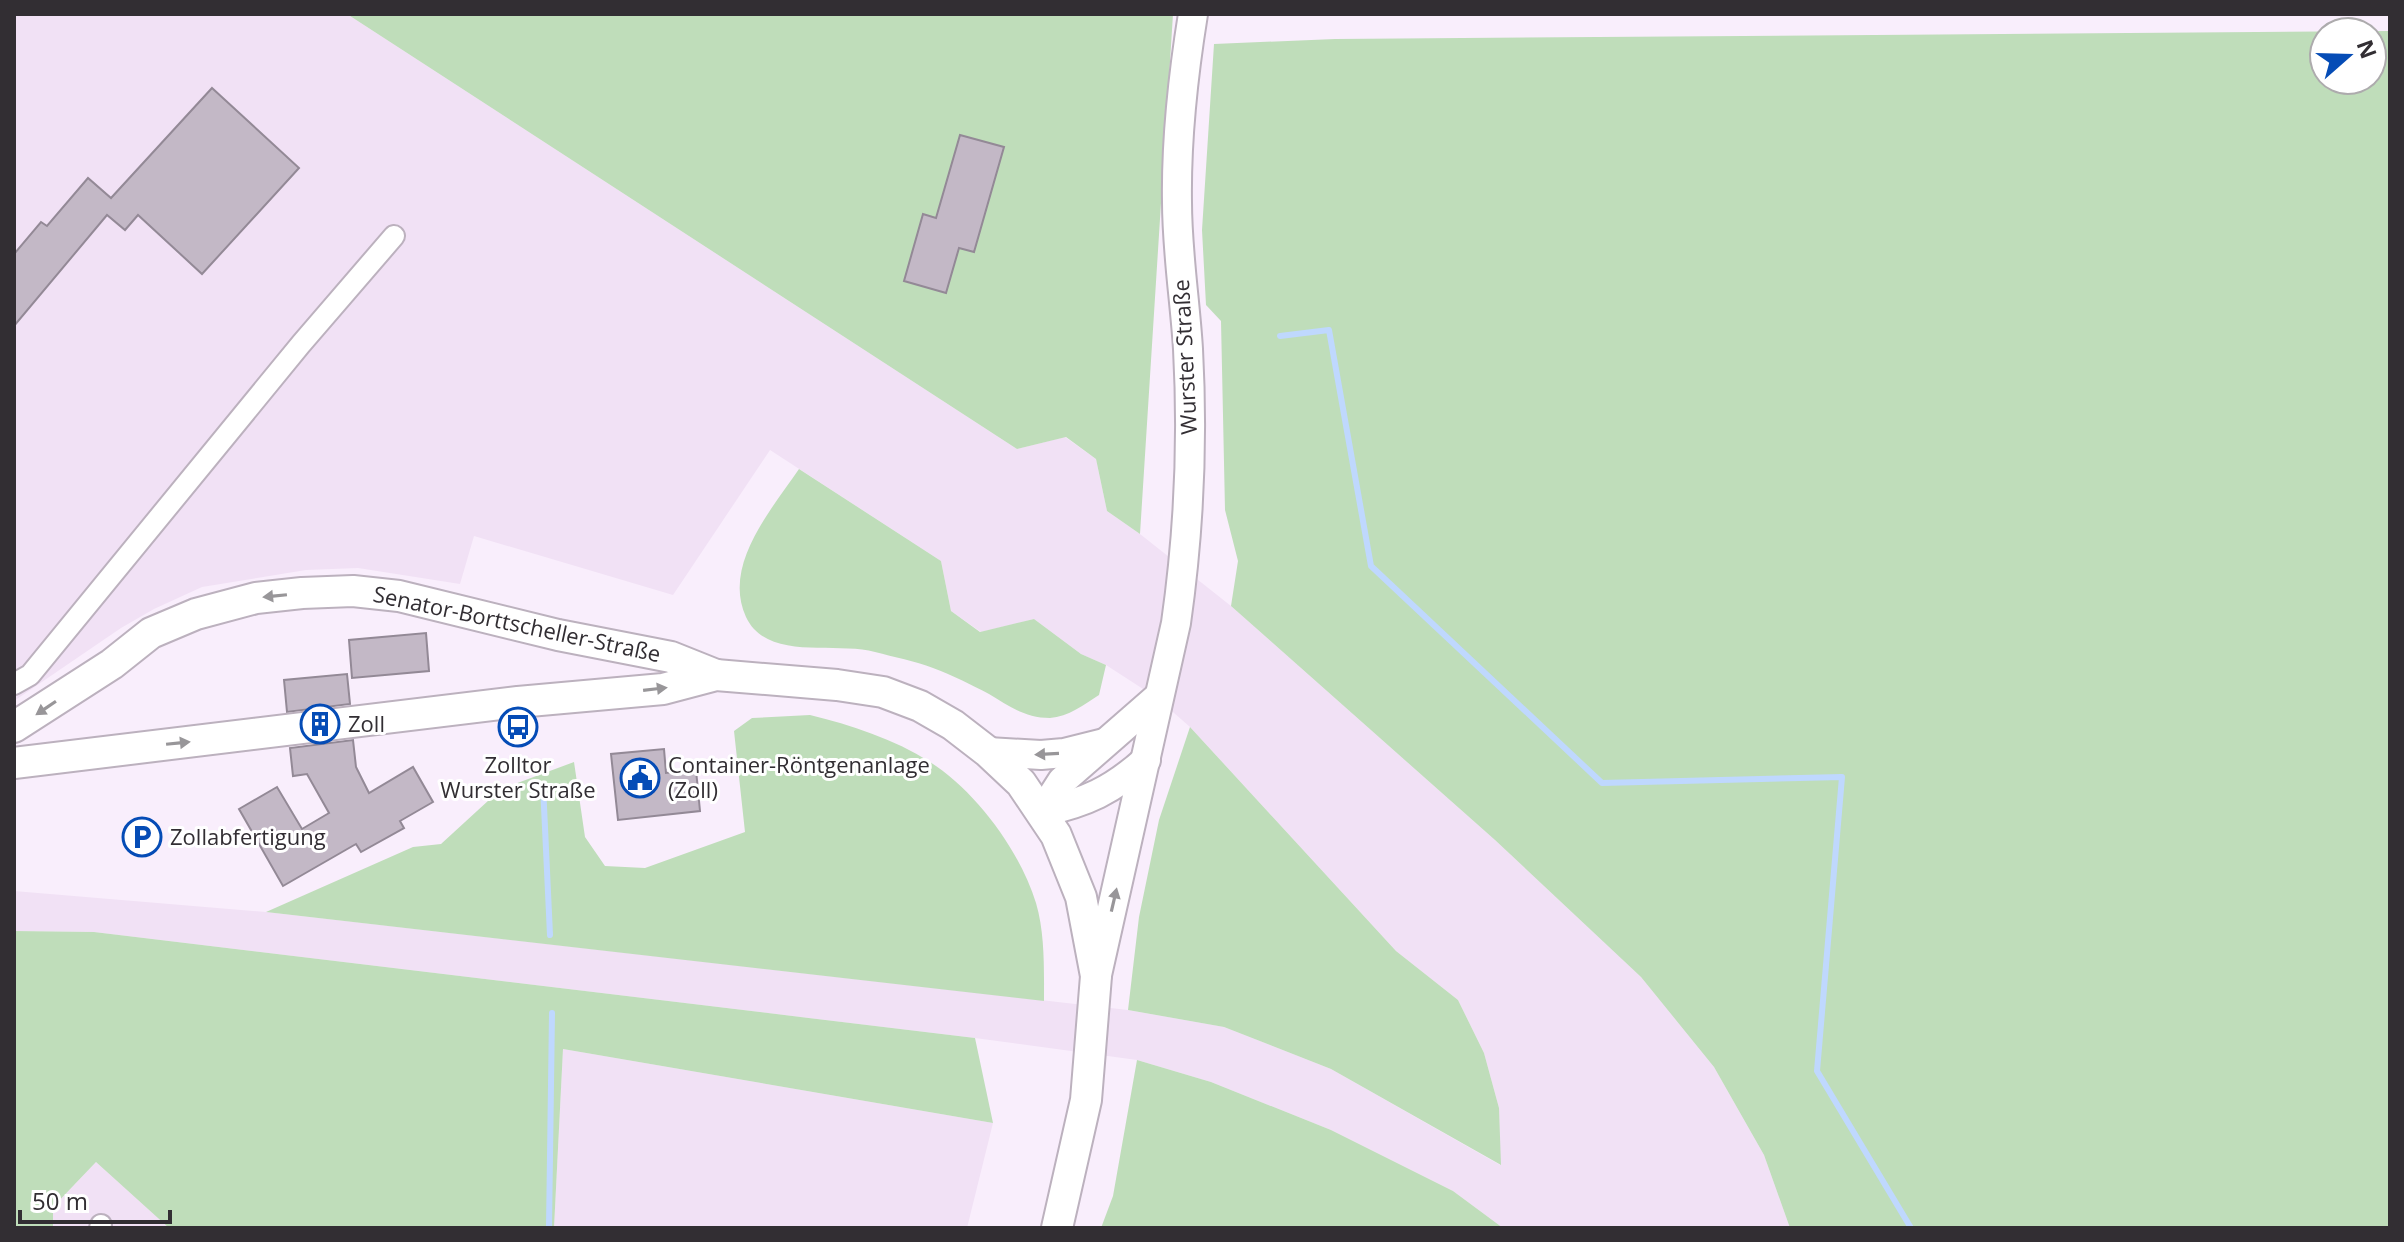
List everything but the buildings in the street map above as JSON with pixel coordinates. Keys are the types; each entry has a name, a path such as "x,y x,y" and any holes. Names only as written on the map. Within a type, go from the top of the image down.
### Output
{"main road":[{"name":"Wurster Straße","path":"1057,1228 1086,1100 1096,976 1176,623 1188,516 1188,347 1177,200 1180,112 1193,14"},
{"name":"Senator-Borttscheller-Straße","path":"14,727 112,664 151,633 211,610 256,598 353,591 399,596 558,635 671,657 716,675 883,692 953,725 1021,783 1042,812"},
{"name":"Senator-Borttscheller-Straße","path":"14,763 518,702 663,689 716,675"},
{"path":"1042,812 1062,781 1157,698"},
{"path":"988,752 1041,755 1105,743"},
{"path":"1042,812 1075,805 1099,795 1146,760"},
{"name":"Wurster Straße","path":"1042,812 1056,835 1081,897 1096,976"}],"street":[{"path":"14,684 30,675 301,344 394,236"}],"shaded area":[{"path":"14,14 347,14 1017,449 1065,437 1096,459 1107,511 1231,606 1495,840 1641,977 1714,1067 1764,1155 1790,1228 1503,1228 1453,1191 1331,1130 1211,1082 1137,1060 94,932 14,931 14,891 266,912 1128,1010 1224,1027 1331,1069 1500,1165 1499,1108 1484,1053 1458,1000 1396,951 1190,727 1157,698 1106,665 1081,654 1034,619 981,632 951,611 941,561 770,450 673,595 474,536 460,584 358,568 306,570 202,587 121,628 14,701"},
{"path":"563,1049 993,1123 967,1228 554,1228"},
{"path":"96,1162 169,1228 53,1228 53,1207"}],"green space":[{"path":"347,14 1173,14 1140,534 1107,511 1096,459 1066,437 1017,449"},
{"path":"2390,31 2390,1228 1790,1228 1764,1155 1714,1067 1641,977 1495,840 1231,606 1238,561 1225,510 1221,321 1206,305 1202,230 1214,44 1335,39 2308,32 2308,96 2388,96"},
{"path":"799,469 941,561 951,611 980,632 1034,619 1081,654 1106,665 1099,695 1063,715 1050,718 1033,716 955,677 919,663 859,649 786,645 756,631 746,617 740,597 740,578 745,558 753,538"},
{"path":"810,715 902,746 947,774 980,806 1008,843 1036,903 1042,939 1044,1001 266,912 413,847 441,844 501,789 574,762 585,837 605,866 645,868 745,832 734,731 752,718"},
{"path":"1190,727 1396,951 1458,1000 1484,1053 1499,1108 1501,1165 1331,1069 1224,1027 1128,1010 1139,917 1159,820"},
{"path":"14,931 94,932 975,1038 993,1123 563,1049 554,1228 169,1228 96,1162 53,1207 53,1228 14,1228"},
{"path":"1137,1060 1211,1082 1331,1130 1453,1191 1503,1228 1101,1228 1113,1196"}],"waterway":[{"path":"1280,336 1329,330 1371,566 1602,783 1842,777 1817,1071 1911,1228"},
{"path":"543,785 550,935"},
{"path":"549,1228 552,1013"}],"place":[{"name":"Zoll","path":"320,724"},
{"name":"Zolltor Wurster Straße","path":"518,727"},
{"name":"Container-Röntgenanlage (Zoll)","path":"640,778"},
{"name":"Zollabfertigung","path":"142,837"}]}
